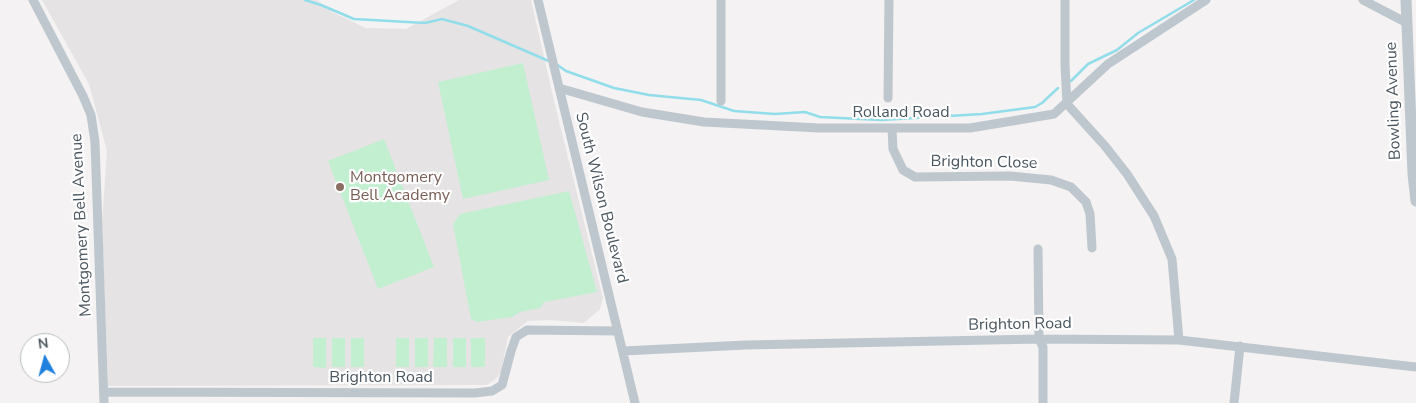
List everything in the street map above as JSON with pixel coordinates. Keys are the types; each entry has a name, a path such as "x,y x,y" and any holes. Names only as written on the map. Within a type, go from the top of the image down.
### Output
{"street":[{"name":"Montgomery Bell Avenue","path":"33,0 83,96 91,115 96,142 104,403"},
{"name":"South Wilson Boulevard","path":"538,0 635,403"},
{"path":"721,0 721,102"},
{"path":"888,98 889,0"},
{"path":"1065,0 1067,104 1105,146 1127,174 1154,216 1172,260 1179,340"},
{"name":"Rolland Road","path":"559,88 642,112 704,122 819,128 970,128 1054,114 1108,64 1206,0"},
{"path":"1363,0 1408,23"},
{"name":"Bowling Avenue","path":"1406,0 1412,71 1413,174 1416,200"},
{"name":"Brighton Close","path":"892,129 893,149 902,170 916,177 1010,176 1051,180 1071,187 1086,202 1090,214 1092,248"},
{"path":"1038,249 1039,339 1043,347 1043,403"},
{"name":"Brighton Road","path":"104,392 474,394 492,391 502,385 516,337 527,330 618,331"},
{"name":"Brighton Road","path":"623,351 746,345 1039,339 1179,340 1416,368"},
{"path":"1234,403 1240,346"}],"shaded area":[{"name":"Montgomery Bell Academy","path":"42,0 317,0 332,12 366,28 406,29 459,0 531,0 603,298 600,309 584,323 551,320 528,321 508,337 501,372 497,378 487,385 108,386 102,223 107,151 89,84"}],"green space":[{"path":"523,63 549,180 463,199 438,82"},
{"path":"384,139 434,267 378,289 328,161"},
{"path":"569,191 597,292 544,302 540,308 520,312 512,317 477,322 471,319 453,224 460,214"},
{"path":"313,338 326,338 326,368 313,367"},
{"path":"332,338 345,338 345,367 332,367"},
{"path":"351,338 364,338 364,367 351,367"},
{"path":"396,338 409,338 409,367 396,367"},
{"path":"415,338 428,338 428,367 415,367"},
{"path":"434,338 447,338 447,367 433,367"},
{"path":"453,338 466,338 466,367 453,367"},
{"path":"471,338 485,338 485,367 471,367"}],"waterway":[{"path":"305,0 354,19 425,23 442,19 468,26 551,62"},
{"path":"1071,81 1088,64 1117,50 1138,33 1194,0"},
{"path":"556,64 566,71 614,88 649,95 701,100 734,111 775,114 805,112 820,117 881,120 982,114 1035,107 1058,88"}],"place":[{"name":"Montgomery Bell Academy","path":"340,187"}]}
